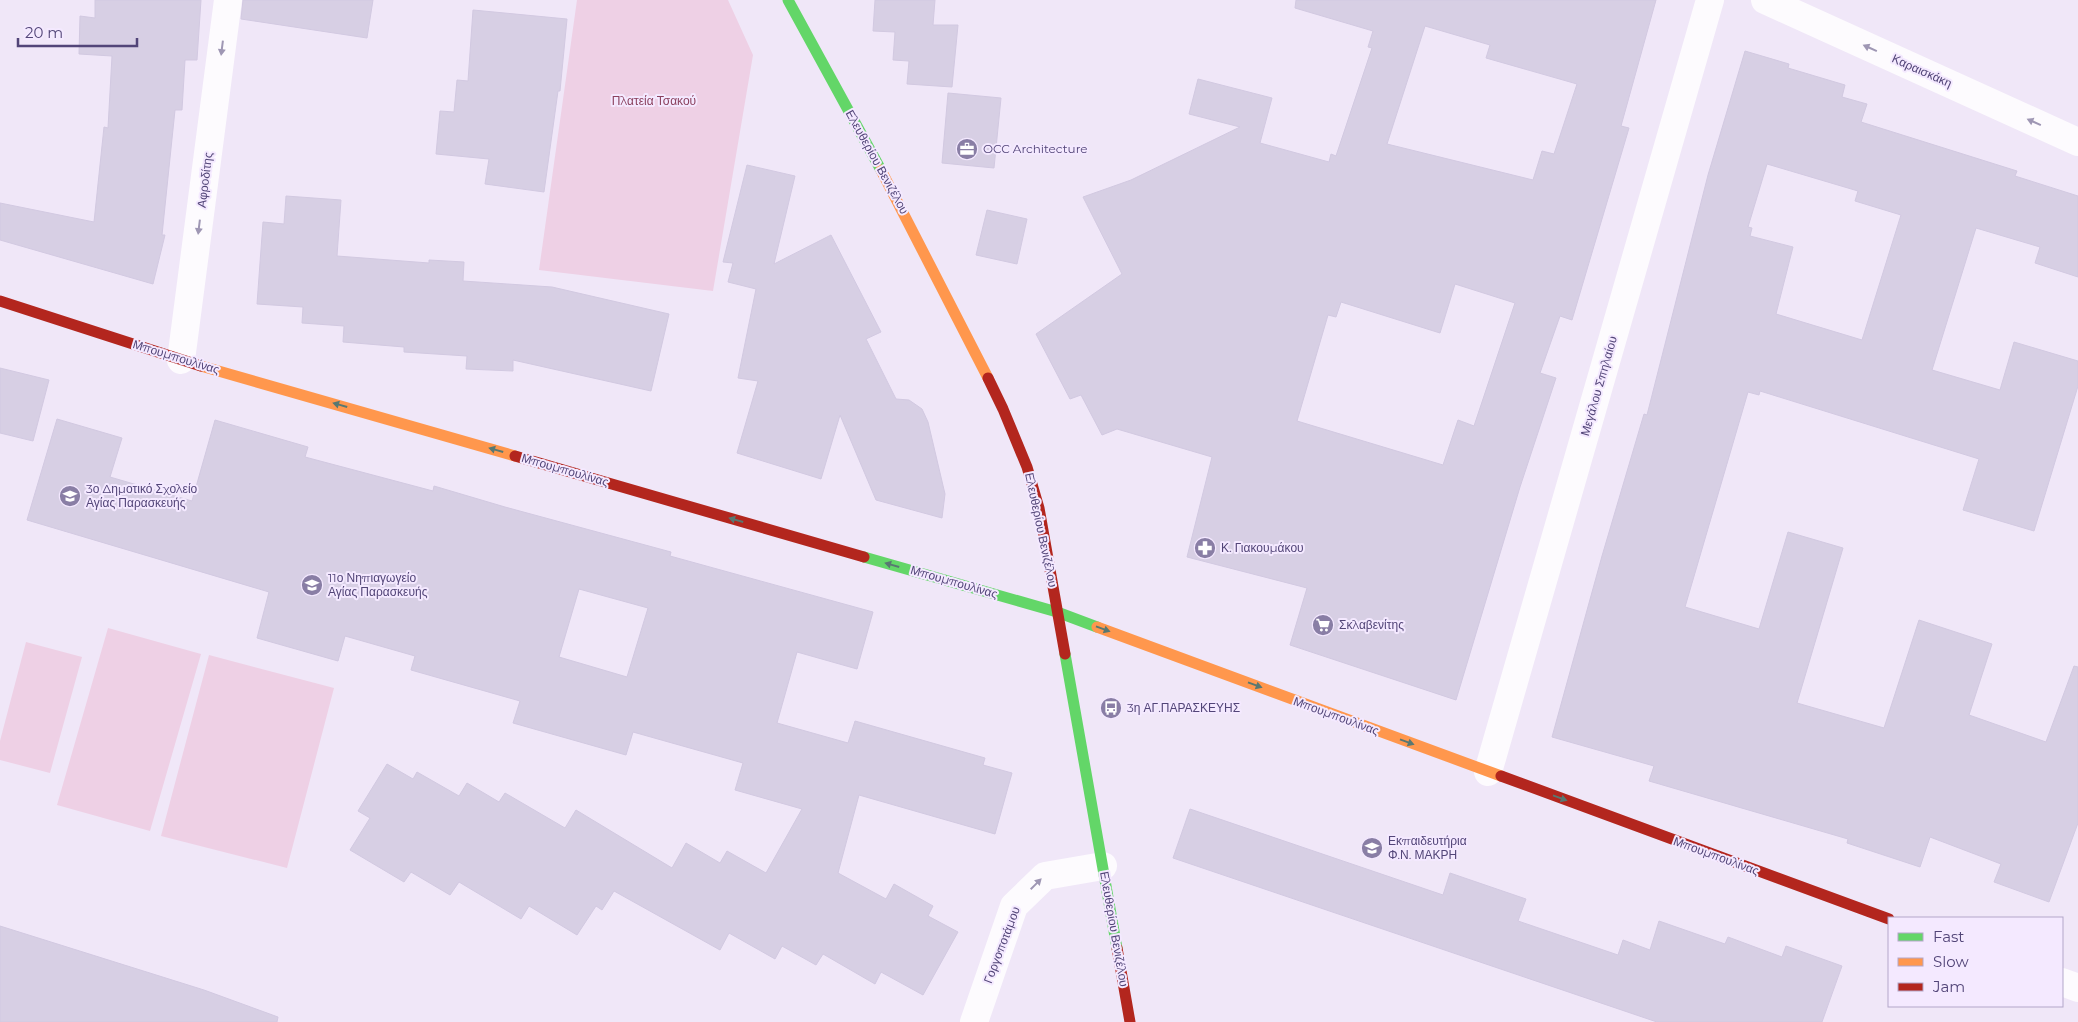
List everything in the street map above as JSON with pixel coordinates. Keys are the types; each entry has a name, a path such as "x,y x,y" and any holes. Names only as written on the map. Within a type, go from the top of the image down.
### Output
{"street":[{"name":"Αφροδίτης","path":"181,360 228,0"},
{"name":"Ελευθερίου Βενιζέλου","path":"788,0 902,208 1003,409 1027,467 1036,500 1057,612 1130,1022"},
{"name":"Μεγάλου Σπηλαίου","path":"1488,772 1710,0"},
{"name":"Καραισκάκη","path":"1765,0 2078,142"},
{"name":"Μπουμπουλίνας","path":"0,301 181,360 1057,612 1888,919"},
{"name":"Γοργοποτάμου","path":"974,1022 1014,906 1045,876 1102,866"},
{"path":"2063,982 2078,988"}],"green space":[{"name":"Πλατεία Τσακού","path":"577,0 728,0 753,55 713,291 539,270"},
{"path":"108,628 201,654 150,831 57,805"},
{"path":"26,642 82,657 50,773 0,760 0,741"},
{"path":"209,655 334,688 287,868 161,836"}],"building":[{"path":"95,0 201,0 197,60 185,60 182,110 175,110 162,235 165,235 153,284 0,240 0,203 94,222 104,127 108,128 112,56 79,54 80,16 95,18"},
{"path":"243,0 373,0 367,38 241,19"},
{"path":"875,0 935,0 933,25 958,25 952,87 907,84 909,61 893,60 895,32 873,31"},
{"path":"1296,0 1656,0 1621,126 1629,128 1572,320 1560,316 1540,373 1556,378 1520,487 1456,700 1290,645 1307,588 1187,557 1212,457 1117,429 1102,435 1081,395 1070,399 1036,334 1122,274 1083,197 1131,180 1240,127 1189,114 1198,79 1272,98 1260,143 1329,162 1331,154 1336,156 1372,48 1368,47 1373,31 1295,8","holes":["1425,26 1490,45 1486,58 1577,84 1554,154 1542,151 1533,180 1387,144","1455,284 1515,303 1474,426 1458,420 1443,465 1297,421 1328,315 1336,317 1341,302 1440,333"]},
{"path":"473,10 567,19 560,91 558,91 544,192 485,184 489,159 436,154 440,111 454,112 457,80 468,81"},
{"path":"1745,51 1789,64 1788,68 1845,85 1842,97 1867,104 1861,122 2017,171 2015,176 2078,196 2078,277 2035,263 2040,247 1976,228 1932,370 2000,390 2014,342 2078,361 2078,386 2034,531 1963,510 1979,459 1760,391 1759,395 1748,392 1685,607 1759,629 1788,532 1843,548 1797,703 1884,728 1919,620 1992,644 1969,715 2046,742 2074,666 2078,667 2078,823 2049,902 1994,882 2001,864 1930,837 1920,867 1847,843 1848,839 1649,781 1654,766 1552,737 1602,556 1644,414 1647,415 1708,175","holes":["1767,164 1858,191 1855,201 1901,215 1862,340 1776,314 1793,247 1750,236 1752,228 1748,227"]},
{"path":"948,93 1001,98 994,168 942,163"},
{"path":"747,165 795,176 774,264 831,235 881,332 866,339 896,399 909,400 922,409 928,422 945,494 942,518 876,500 840,415 821,479 737,453 758,381 738,378 756,289 728,282 733,263 723,262"},
{"path":"286,196 341,200 337,256 429,263 429,260 464,262 463,281 552,287 669,314 651,391 513,360 513,371 466,369 467,356 404,352 404,347 343,342 344,326 302,323 303,307 257,304 263,222 284,224"},
{"path":"987,210 1027,219 1017,264 976,255"},
{"path":"0,368 49,380 33,441 0,433"},
{"path":"57,419 122,438 110,477 192,501 215,420 308,447 305,457 433,491 434,486 671,552 670,556 873,612 857,669 797,652 777,723 848,743 855,721 985,758 983,765 1012,773 995,834 859,795 838,873 886,899 894,884 933,906 928,916 958,932 923,995 881,972 875,984 823,954 816,965 782,946 775,959 729,933 720,950 614,891 602,910 596,906 577,935 529,906 521,919 459,882 450,895 411,872 404,882 350,850 370,818 358,811 387,764 413,779 417,772 459,796 467,783 499,802 505,793 565,828 576,810 672,868 686,843 720,863 727,851 766,873 802,809 735,790 743,763 633,732 626,755 513,723 520,701 411,670 415,656 345,636 338,661 257,638 269,592 27,520","holes":["579,589 648,608 627,677 559,657"]},
{"path":"1190,809 1443,895 1450,873 1526,899 1518,921 1618,955 1623,940 1650,950 1659,921 1725,944 1728,937 1782,957 1786,946 1842,966 1822,1022 1657,1022 1173,858"},
{"path":"0,926 204,990 278,1017 277,1022 0,1022"}],"traffic: fast":[{"path":"788,0 881,170"},
{"path":"864,557 1057,612 1097,627"},
{"path":"1065,654 1117,948"}],"traffic: slow":[{"path":"881,170 988,378"},
{"path":"201,366 515,456"},
{"path":"1097,627 1501,776"}],"traffic: jam":[{"path":"0,301 201,366"},
{"path":"988,378 1027,467 1039,508 1065,654"},
{"path":"515,456 864,557"},
{"path":"1501,776 1888,919"},
{"path":"1117,948 1130,1022"}],"place":[{"name":"OCC Architecture","path":"967,149"},
{"name":"3ο Δημοτικό Σχολείο Αγίας Παρασκευής","path":"70,496"},
{"name":"Κ. Γιακουμάκου","path":"1205,548"},
{"name":"11ο Νηπιαγωγείο Αγίας Παρασκευής","path":"312,585"},
{"name":"Σκλαβενίτης","path":"1323,625"},
{"name":"3η ΑΓ.ΠΑΡΑΣΚΕΥΗΣ","path":"1111,708"},
{"name":"Εκπαιδευτήρια Φ.Ν. ΜΑΚΡΗ","path":"1372,848"}]}
